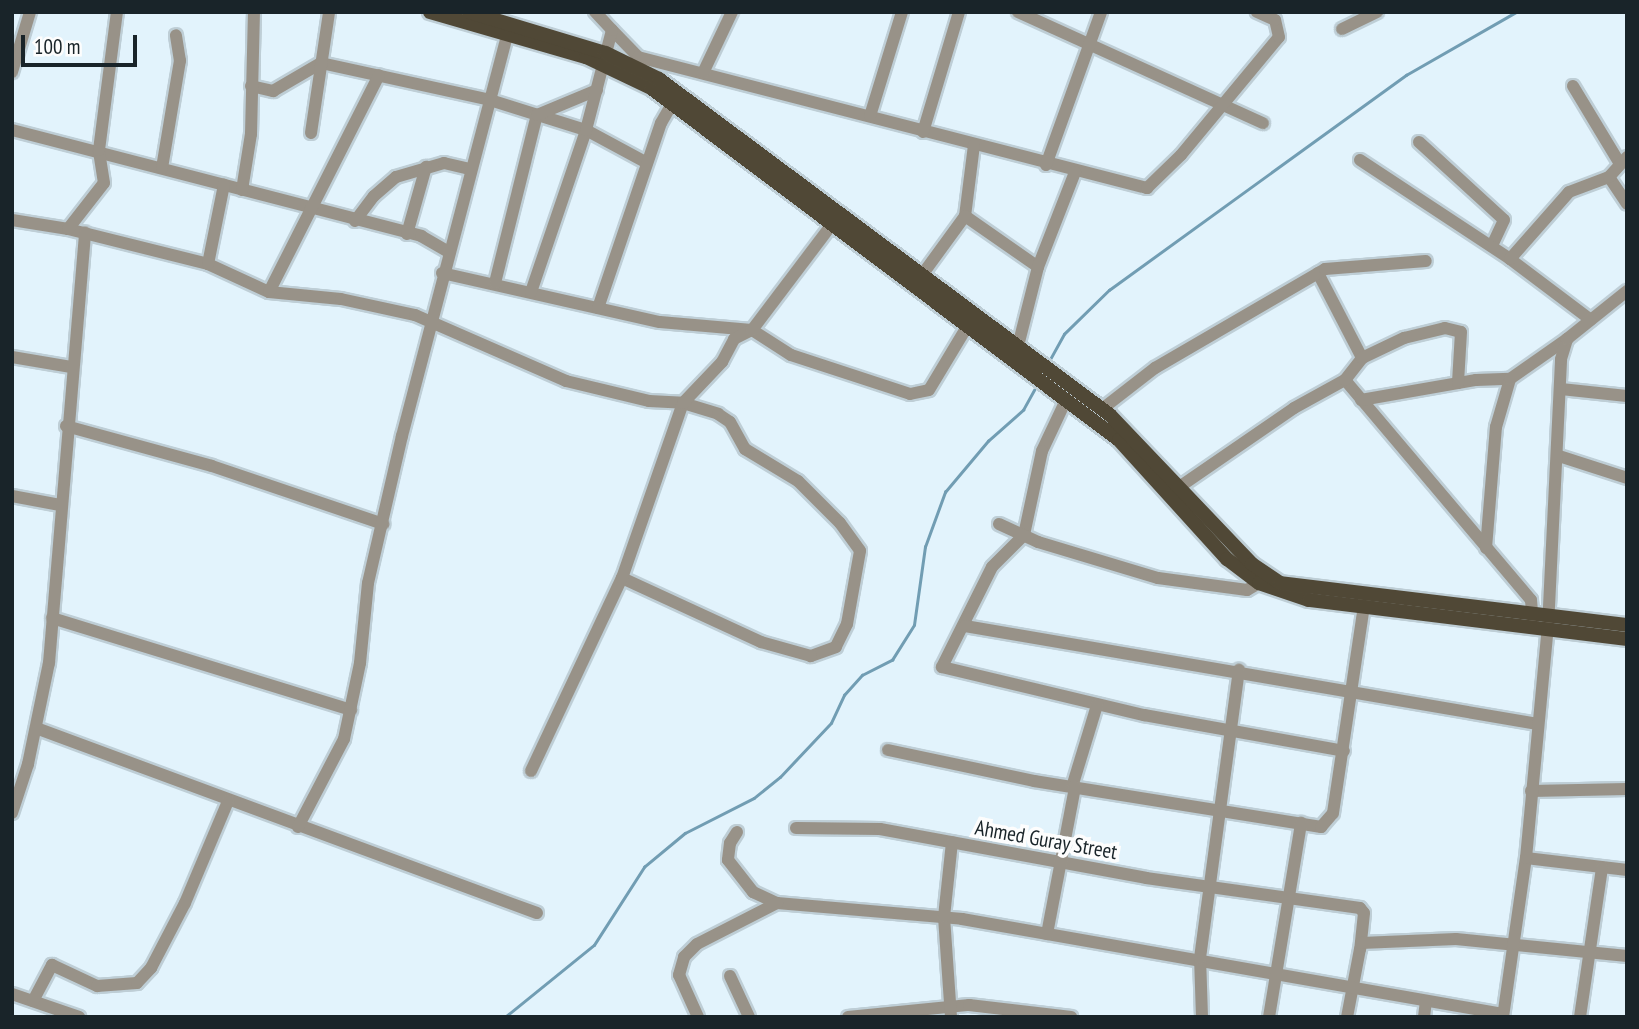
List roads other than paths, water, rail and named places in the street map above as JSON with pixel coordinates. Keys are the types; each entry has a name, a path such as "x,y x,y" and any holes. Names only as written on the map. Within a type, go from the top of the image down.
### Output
{"main road":[{"path":"430,12 605,58 675,98 1020,348 1064,393 1266,575 1293,587 1365,601"},
{"path":"469,12 659,79 675,98 1015,363 1064,393 1102,409 1174,490 1227,559 1259,583 1291,596 1365,601 1549,621 1627,625"},
{"path":"1549,621 1627,639"}],"street":[{"path":"12,72 30,12"},
{"path":"68,229 104,183 99,150 117,12"},
{"path":"242,190 251,134 254,12"},
{"path":"311,133 329,12"},
{"path":"595,12 659,79"},
{"path":"703,73 732,12"},
{"path":"870,116 902,12"},
{"path":"923,132 960,12"},
{"path":"1018,12 1263,123"},
{"path":"1046,164 1101,12"},
{"path":"638,57 1075,172 1147,188 1279,37 1275,20 1257,12"},
{"path":"1342,29 1377,12"},
{"path":"531,292 586,130 612,30"},
{"path":"298,827 325,780 351,710 360,663 360,628 383,524 447,251 507,34"},
{"path":"162,168 180,61 176,35"},
{"path":"251,86 273,91 321,63 490,100 586,130 647,163"},
{"path":"269,292 379,75"},
{"path":"1510,258 1569,192 1609,177 1624,161 1573,86"},
{"path":"537,115 597,90"},
{"path":"598,308 647,163 675,98"},
{"path":"495,284 537,115"},
{"path":"12,130 99,150 310,209 431,239 447,251"},
{"path":"1419,142 1504,220 1492,246"},
{"path":"922,275 965,216 974,145"},
{"path":"1360,160 1510,258 1591,320"},
{"path":"355,221 374,196 396,177 444,163 471,169"},
{"path":"407,234 426,167"},
{"path":"1020,348 1038,267 1075,172"},
{"path":"1609,177 1627,204"},
{"path":"208,264 224,185"},
{"path":"965,216 1038,267"},
{"path":"12,220 68,229 208,264 269,292 341,299 432,322 566,380 649,401 683,403 730,422 745,449 798,481 856,544 860,558 847,624 836,647 827,652 794,653 622,578"},
{"path":"531,771 622,578 683,403 722,362 734,339 752,330 833,223"},
{"path":"14,804 36,728 52,618 71,366 85,233"},
{"path":"1102,409 1155,368 1318,273 1340,265 1426,261"},
{"path":"442,273 660,322 752,330 791,355 919,395 929,390 968,325"},
{"path":"1318,273 1362,358"},
{"path":"1362,400 1458,383 1510,379 1567,340 1627,291"},
{"path":"1174,490 1294,408 1345,380 1362,358 1404,338 1455,328 1464,341 1458,383"},
{"path":"737,832 730,843 728,860 753,891 777,902 944,917 1200,958 1503,1015 1526,858 1549,621 1559,456 1561,359 1567,340"},
{"path":"12,357 71,366"},
{"path":"1486,548 1496,427 1510,379"},
{"path":"1345,380 1531,600 1533,619"},
{"path":"1561,389 1627,396"},
{"path":"1064,393 1042,451 1024,535 992,567 965,626 942,662 945,671 1097,705 1343,751"},
{"path":"66,426 212,466 383,524"},
{"path":"1559,456 1627,478"},
{"path":"12,496 61,505"},
{"path":"999,524 1024,535 1158,578 1247,590 1259,583"},
{"path":"888,750 1074,787 1321,827 1328,824 1343,751 1365,601"},
{"path":"52,618 351,710"},
{"path":"965,626 1239,670 1538,724"},
{"path":"1202,1017 1200,958 1239,670"},
{"path":"1048,934 1064,864 1074,787 1097,705"},
{"path":"36,728 298,827 537,913"},
{"path":"1531,792 1627,789"},
{"path":"33,1001 52,965 97,986 137,983 151,968 185,903 228,801"},
{"path":"1269,1017 1301,823"},
{"name":"Ahmed Guray Street","path":"796,828 848,826 952,842 1064,864 1360,908 1364,914 1361,943"},
{"path":"950,1011 944,917 952,842"},
{"path":"1526,858 1627,870"},
{"path":"1580,1017 1602,868"},
{"path":"698,1017 679,975 684,957 697,944 777,902"},
{"path":"1347,1017 1361,943 1428,938 1513,948 1627,956"},
{"path":"730,976 749,1017"},
{"path":"12,994 79,1017"},
{"path":"1424,1017 1426,1001"},
{"path":"848,1017 950,1011 1070,1017"}],"waterway":[{"path":"1048,363 1064,334 1109,290 1406,75 1516,12"},
{"path":"505,1017 594,945 644,867 685,833 754,798 780,777 831,723 844,695 862,675 892,660 914,625 925,547 945,492 988,441 1023,410 1037,385"}]}
